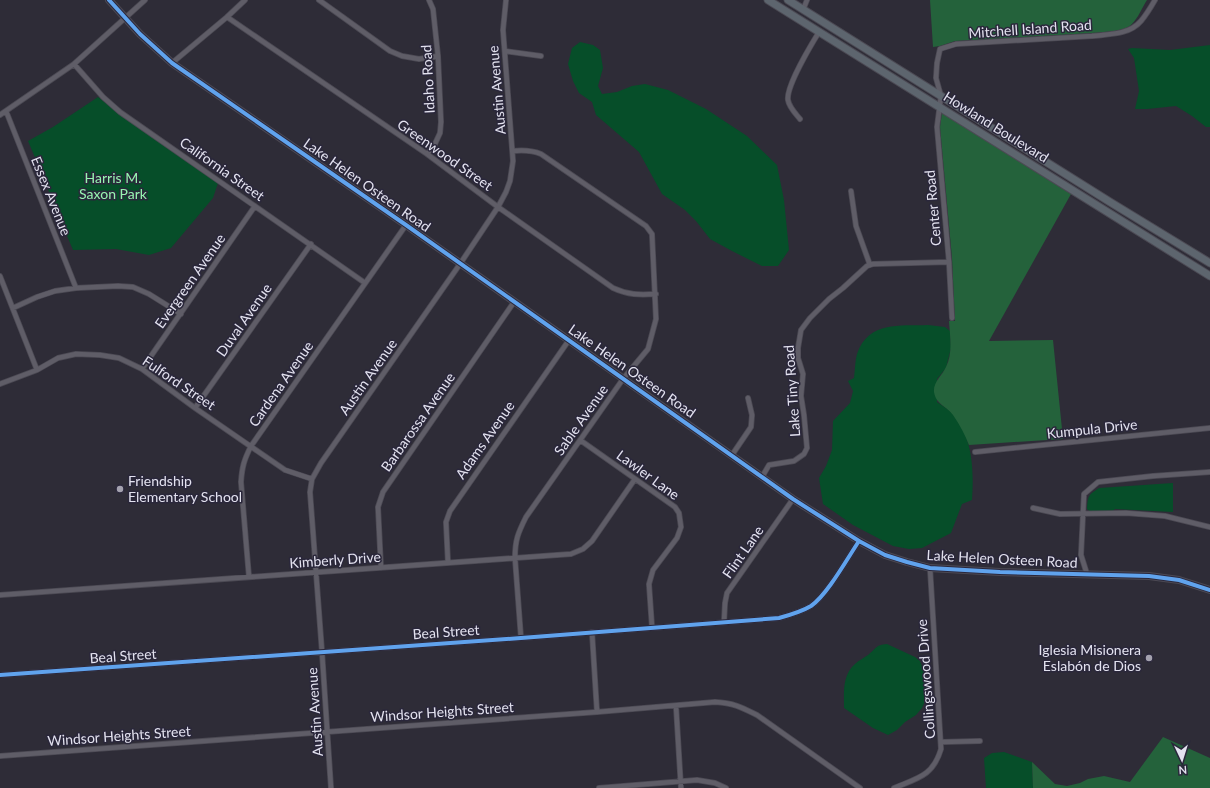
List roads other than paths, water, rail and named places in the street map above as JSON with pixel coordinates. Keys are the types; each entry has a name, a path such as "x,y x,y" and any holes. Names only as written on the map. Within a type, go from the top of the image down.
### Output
{"main road":[{"name":"Howland Boulevard","path":"768,0 1210,276"},
{"name":"Howland Boulevard","path":"788,0 1210,263"},
{"path":"1189,263 1204,267 1210,271"}],"street":[{"name":"Lake Helen Osteen Road","path":"109,0 140,34 172,63 406,225 793,499 859,542 885,554 930,568 993,572 1149,576 1179,580 1210,590"},
{"path":"0,115 74,64 145,0"},
{"path":"172,63 245,0"},
{"path":"319,0 390,51 402,56 419,59 438,56"},
{"name":"Idaho Road","path":"427,154 434,146 440,134 441,122 438,56 431,0"},
{"name":"Austin Avenue","path":"331,788 310,492 312,480 321,463 460,264 498,207 506,192 510,181 513,151 503,30 506,0"},
{"path":"803,10 807,0"},
{"name":"Mitchell Island Road","path":"941,96 936,78 940,50 956,44 1092,36 1128,31 1141,21 1155,0"},
{"name":"Greenwood Street","path":"227,17 427,154 498,207 613,288 622,292 638,295 656,294"},
{"path":"800,119 788,102 787,95 819,32"},
{"path":"505,52 541,56"},
{"name":"California Street","path":"74,64 103,96 120,112 365,283"},
{"name":"Center Road","path":"941,96 937,127 949,262 952,318"},
{"name":"Essex Avenue","path":"6,111 76,288"},
{"name":"Sable Avenue","path":"513,151 526,150 535,151 541,154 646,226 652,234 656,294 656,319 648,349 623,379 526,517 518,531 515,545 515,558 521,638"},
{"path":"851,191 856,226 870,265 891,263 949,262"},
{"name":"Evergreen Avenue","path":"142,369 256,206"},
{"name":"Cardena Avenue","path":"249,578 241,482 244,459 251,446 406,225"},
{"name":"Duval Avenue","path":"196,408 311,244"},
{"name":"Lake Tiny Road","path":"762,477 770,465 794,461 804,454 807,448 801,396 803,374 798,353 801,330 810,318 829,299 870,265"},
{"path":"0,276 37,370"},
{"path":"13,308 55,291 76,288 118,286 133,287 149,294 180,314"},
{"name":"Barbarossa Avenue","path":"381,568 378,507 383,492 514,302"},
{"name":"Adams Avenue","path":"448,563 446,522 450,511 569,340"},
{"name":"Fulford Street","path":"0,384 37,370 58,358 76,354 100,355 119,358 142,369 286,470 312,480"},
{"path":"732,455 752,427 752,415 748,398"},
{"name":"Kumpula Drive","path":"975,452 1210,428"},
{"name":"Lawler Lane","path":"580,440 675,507 679,513 681,527 677,538 653,570 649,584 652,627"},
{"path":"1087,574 1081,555 1084,494 1098,482 1210,472"},
{"name":"Kimberly Drive","path":"0,595 571,554 583,549 592,541 635,479"},
{"name":"Flint Lane","path":"724,622 727,593 793,499"},
{"path":"1033,508 1060,514 1126,513 1165,516 1210,527"},
{"name":"Beal Street","path":"0,675 779,618 798,612 812,605 824,594 859,542"},
{"name":"Collingswood Drive","path":"894,788 924,776 934,767 939,758 941,749 942,742 930,568"},
{"path":"592,632 597,712"},
{"name":"Windsor Heights Street","path":"0,756 728,702 757,715 860,788"},
{"path":"676,706 681,788"},
{"path":"942,742 980,740"},
{"path":"600,788 697,780 715,783 726,788"}],"place":[{"name":"Friendship Elementary School","path":"120,489"},
{"name":"Iglesia Misionera Eslabón de Dios","path":"1149,658"}],"park label":[{"name":"Harris M. Saxon Park","path":"113,186"}]}
